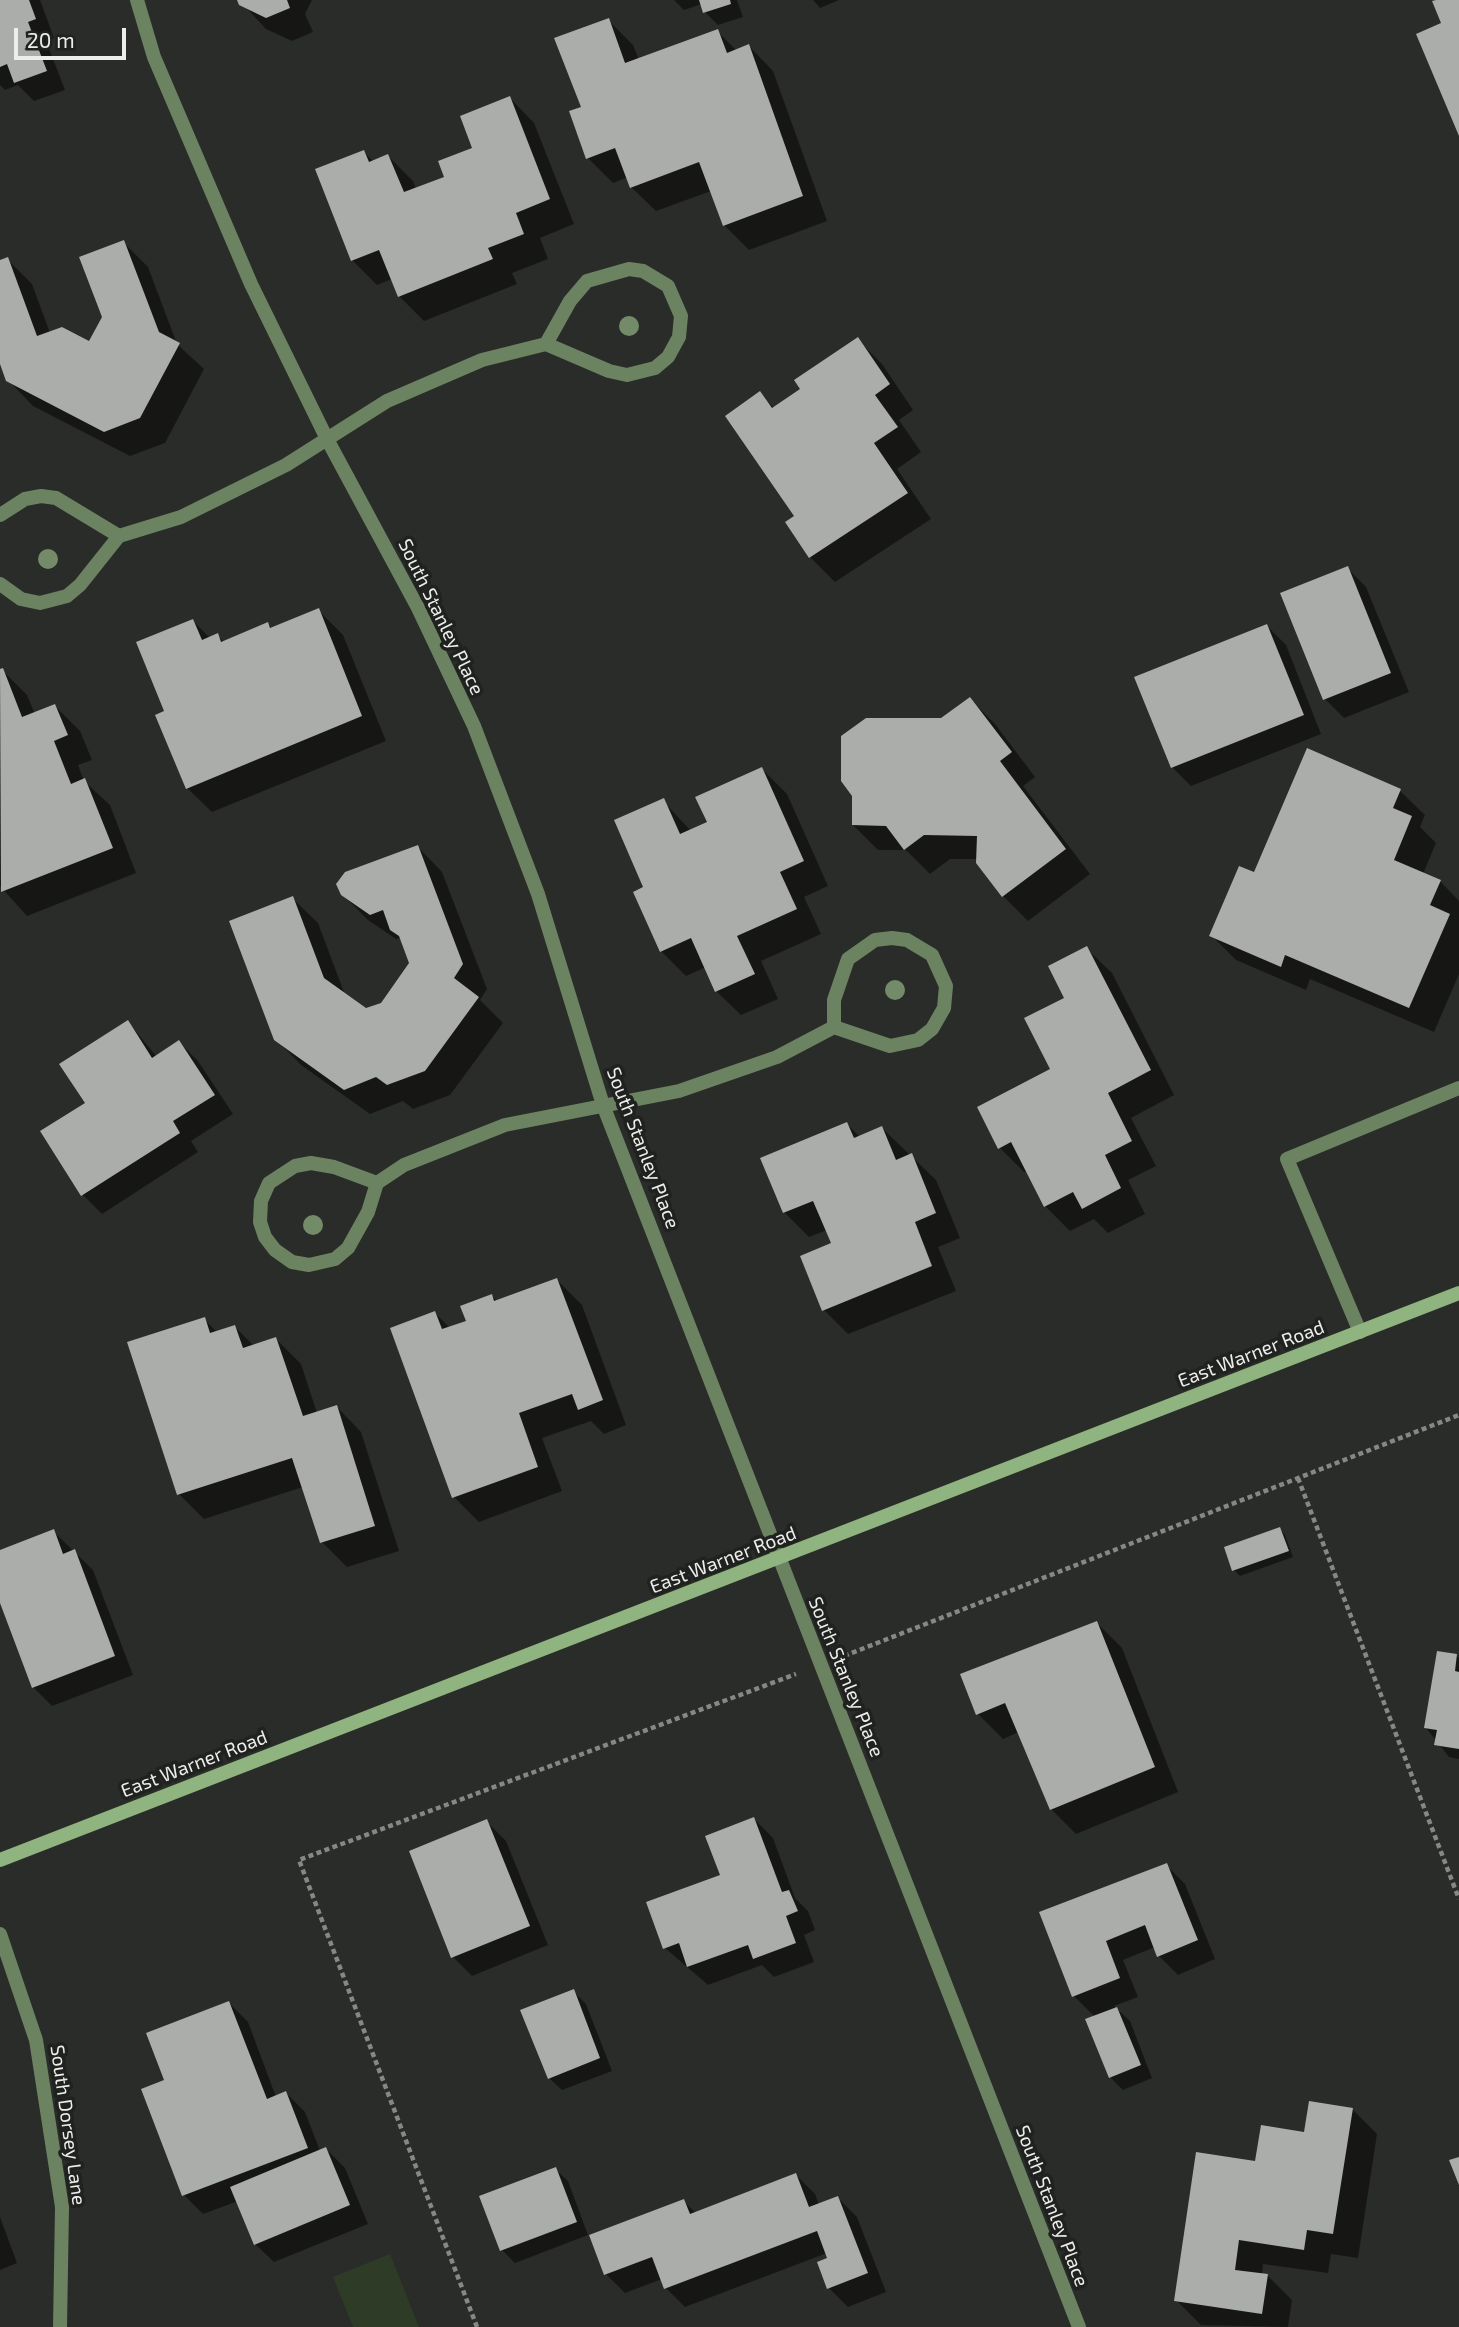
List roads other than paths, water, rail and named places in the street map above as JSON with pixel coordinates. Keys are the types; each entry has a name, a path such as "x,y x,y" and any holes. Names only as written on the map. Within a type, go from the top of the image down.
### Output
{"main road":[{"name":"East Warner Road","path":"0,1860 1459,1293"}],"street":[{"name":"South Stanley Place","path":"137,0 154,57 251,284 327,439 418,608 474,726 538,894 603,1105 1079,2327"},
{"path":"0,584 22,599 40,603 67,596 80,585 119,536 181,517 286,465 387,401 482,360 546,344 609,371 640,373 668,357 679,337 681,316 667,286 660,279 643,271 612,271 587,281 569,301 546,344"},
{"path":"0,515 24,499 41,496 56,498 119,536"},
{"path":"377,1183 334,1167 311,1163 295,1166 269,1184 261,1201 260,1222 265,1237 275,1250 292,1262 309,1265 335,1259 348,1248 364,1220 377,1183 404,1165 505,1125 679,1091 776,1057 834,1027 890,1046 918,1040 932,1029 944,1007 946,986 932,955 907,940 892,938 875,940 848,959 834,1000 834,1027"},
{"path":"1360,1332 1287,1159 1459,1088"},
{"name":"South Dorsey Lane","path":"0,1934 36,2040 60,2194 60,2327"}]}
